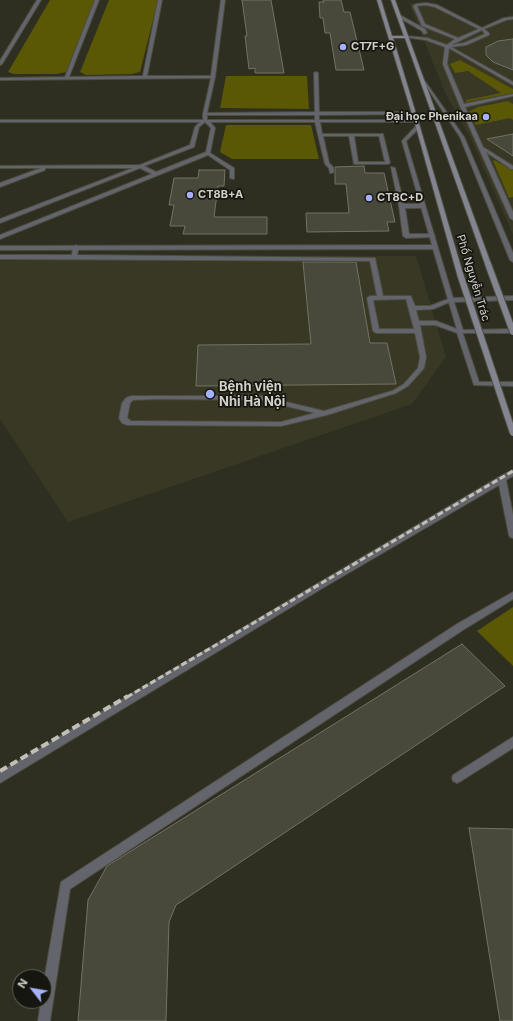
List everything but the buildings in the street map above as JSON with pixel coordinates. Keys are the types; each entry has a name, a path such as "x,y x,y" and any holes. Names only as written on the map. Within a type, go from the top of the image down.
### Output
{"main road":[{"name":"Phố Nguyễn Trác","path":"379,0 418,127 460,274 513,433"},
{"name":"Phố Nguyễn Trác","path":"393,0 513,332"},
{"path":"390,37 406,37"}],"street":[{"path":"0,64 39,0"},
{"path":"66,79 97,0"},
{"path":"145,77 160,0"},
{"path":"0,221 192,146 197,127 205,117 213,76 223,0"},
{"path":"447,46 465,44 488,34 482,29 436,6 422,4 414,6 423,25 458,39"},
{"path":"399,16 424,30 428,39"},
{"path":"447,46 458,39 505,19 513,18"},
{"path":"406,37 428,39 447,46 513,84"},
{"path":"447,46 446,64 462,106 482,147 513,218"},
{"path":"316,73 316,114 327,164 332,167 332,172"},
{"path":"0,79 213,76"},
{"name":"Phố Nguyễn Trác","path":"420,77 462,137 513,260"},
{"path":"462,106 512,97"},
{"path":"0,120 413,113"},
{"path":"198,114 205,117 416,121"},
{"path":"205,117 212,128 208,153"},
{"path":"418,127 404,141 422,206 476,384 513,384"},
{"path":"320,134 381,135 388,163 356,163 352,135"},
{"path":"482,147 513,168"},
{"path":"0,237 208,153"},
{"path":"208,153 232,169 232,178"},
{"path":"0,167 139,166 156,174"},
{"path":"0,185 48,167"},
{"path":"393,168 402,206 406,236 432,236"},
{"path":"402,206 422,206"},
{"path":"74,257 76,247"},
{"path":"0,248 435,247"},
{"path":"0,257 373,259 380,297"},
{"path":"324,413 261,398 157,397 132,398 128,400 123,418 125,421 130,423 281,424 324,413 394,392 406,385 421,368 423,357 416,323 409,297 370,298 376,331 417,331"},
{"path":"412,308 431,308 450,300 513,298"},
{"path":"416,323 436,323 460,332 513,332"},
{"path":"0,778 323,584 513,473"},
{"path":"502,479 513,535"},
{"path":"44,1021 65,886 460,627 513,596"},
{"path":"457,778 513,742"}],"shaded area":[{"path":"50,0 97,0 66,72 57,74 14,74 8,72"},
{"path":"109,0 158,0 140,72 132,74 86,75 80,72"},
{"name":"Đại học Phenikaa","path":"409,3 434,3 483,27 513,14 513,235 471,139 446,95"},
{"path":"460,60 513,89 513,93 466,102 466,100 501,93 468,71 455,73 450,64"},
{"path":"226,76 307,76 309,109 220,108"},
{"path":"508,101 513,104 513,120 510,118 476,125 468,112 478,107"},
{"path":"226,125 311,125 319,159 232,159 220,152"},
{"path":"494,160 513,170 513,197 509,198 493,161"},
{"name":"Bệnh viện Nhi Hà Nội","path":"0,255 416,256 446,357 412,404 68,522 0,419"},
{"path":"513,607 513,666 477,631"}],"railway":[{"path":"127,697 513,471"},
{"path":"0,771 128,696"}],"place":[{"name":"CT7F+G","path":"343,47"},
{"name":"Đại học Phenikaa","path":"486,117"},
{"name":"CT8B+A","path":"190,195"},
{"name":"CT8C+D","path":"369,198"},
{"name":"Bệnh viện Nhi Hà Nội","path":"210,394"}]}
